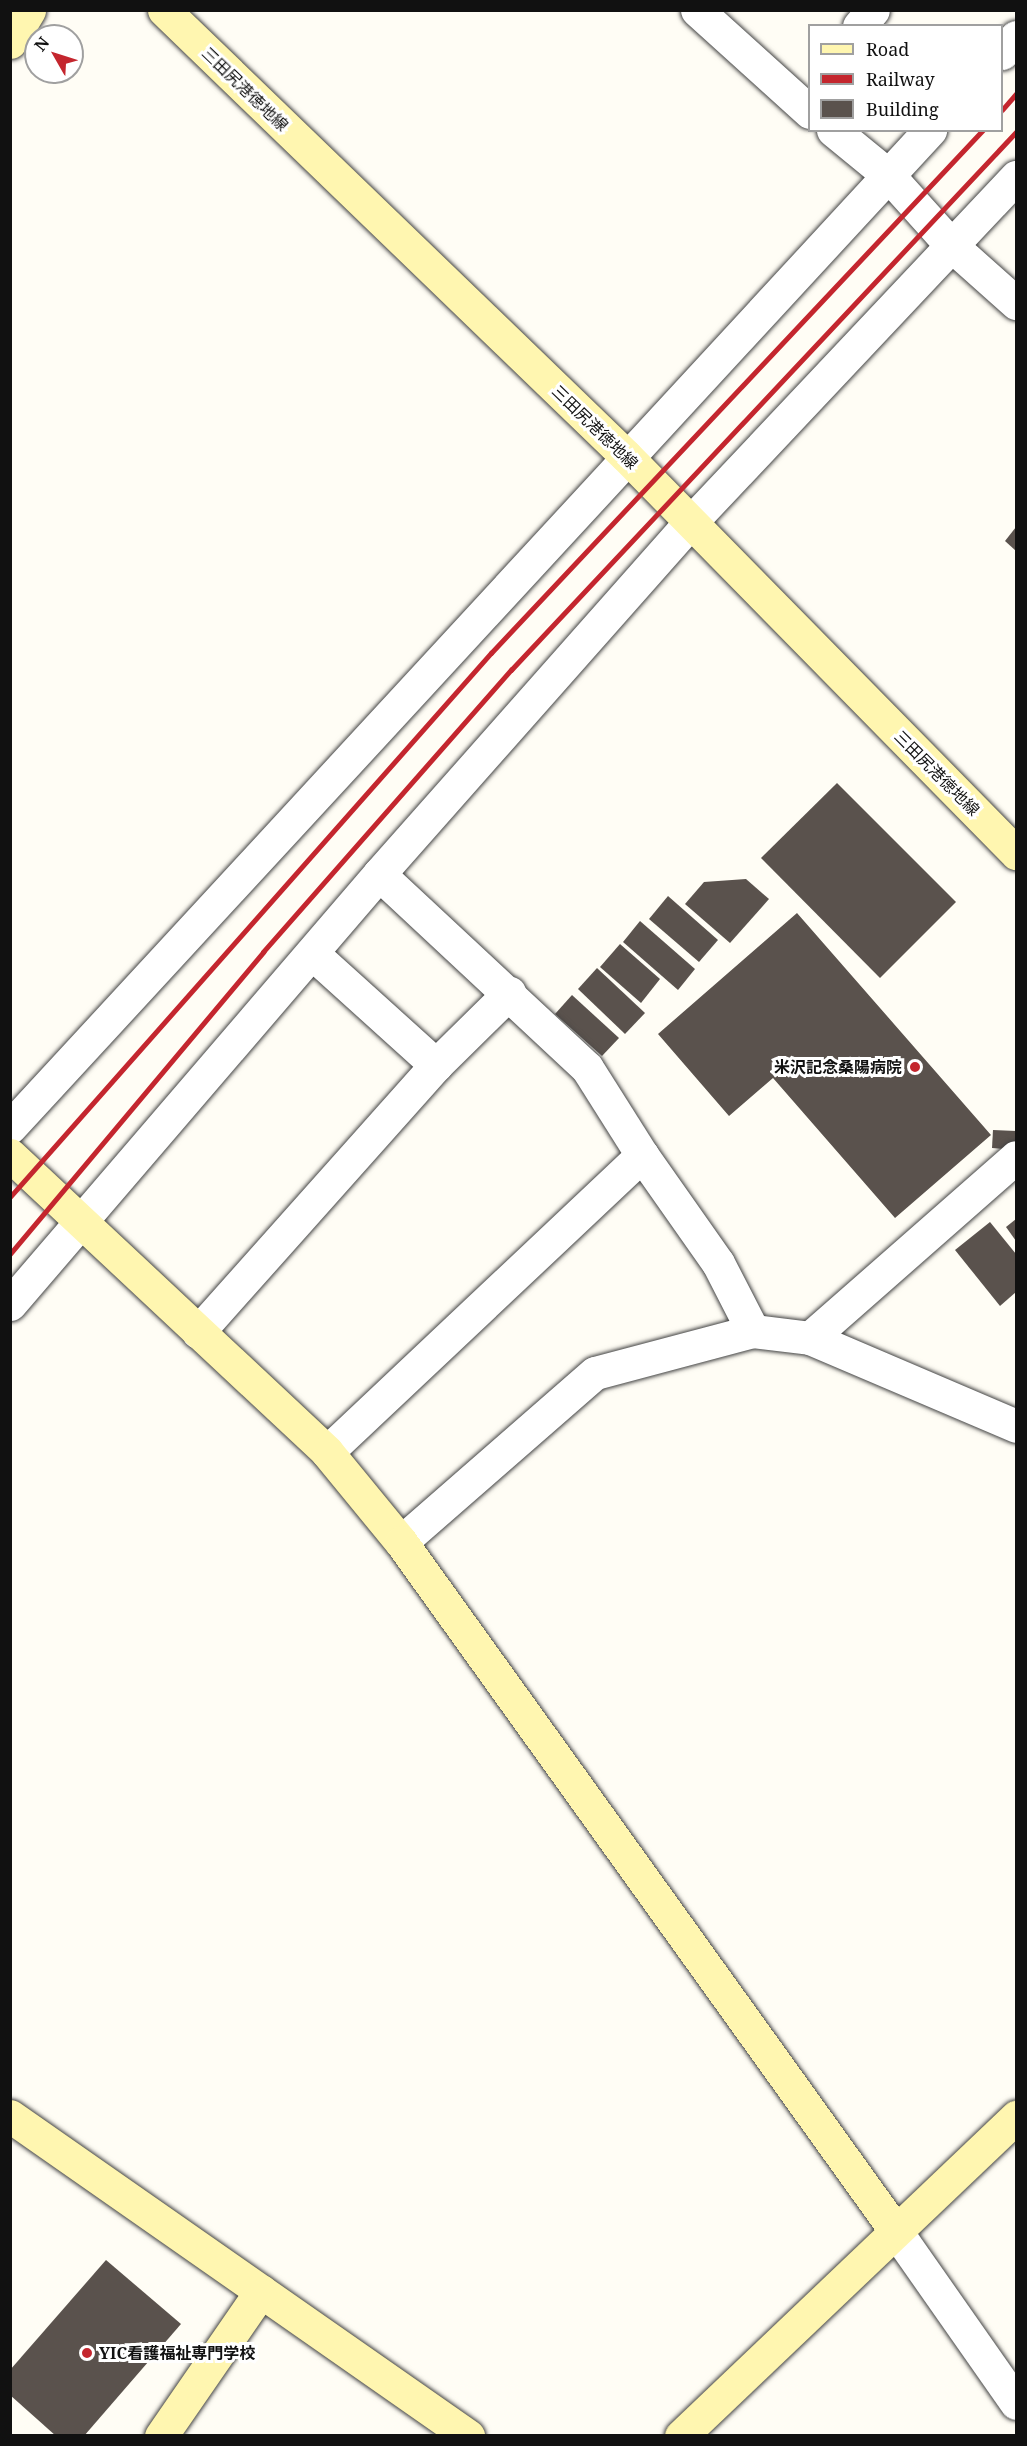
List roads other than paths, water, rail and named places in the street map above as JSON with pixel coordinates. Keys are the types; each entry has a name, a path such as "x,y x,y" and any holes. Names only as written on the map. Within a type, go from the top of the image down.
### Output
{"street":[{"path":"10,42 29,10"},
{"name":"三田尻港徳地線","path":"164,10 626,456 690,524 1017,853"},
{"path":"697,10 803,95"},
{"path":"861,24 873,10"},
{"path":"1003,52 1017,37"},
{"path":"835,132 888,175 952,246 1017,303"},
{"path":"10,1127 626,456 928,132"},
{"path":"10,1304 78,1222 313,954 379,874 690,524 1017,177"},
{"path":"379,874 587,1068 642,1155 718,1263 753,1331"},
{"path":"313,954 436,1065"},
{"path":"198,1332 436,1065 509,993"},
{"path":"10,1155 78,1222 327,1452 401,1542 1017,2403"},
{"path":"327,1452 642,1155"},
{"path":"810,1338 1017,1157"},
{"path":"401,1542 596,1373 753,1331 810,1338 1017,1426"},
{"path":"10,2116 468,2436"},
{"path":"681,2436 895,2230 1017,2117"},
{"path":"161,2436 261,2291"}],"railway":[{"path":"1003,109 1016,94"},
{"path":"10,1197 491,653 981,132"},
{"path":"10,1254 263,952 511,670 1016,132"}],"place":[{"name":"米沢記念桑陽病院","path":"915,1067"},
{"name":"YIC看護福祉専門学校","path":"87,2353"}]}
